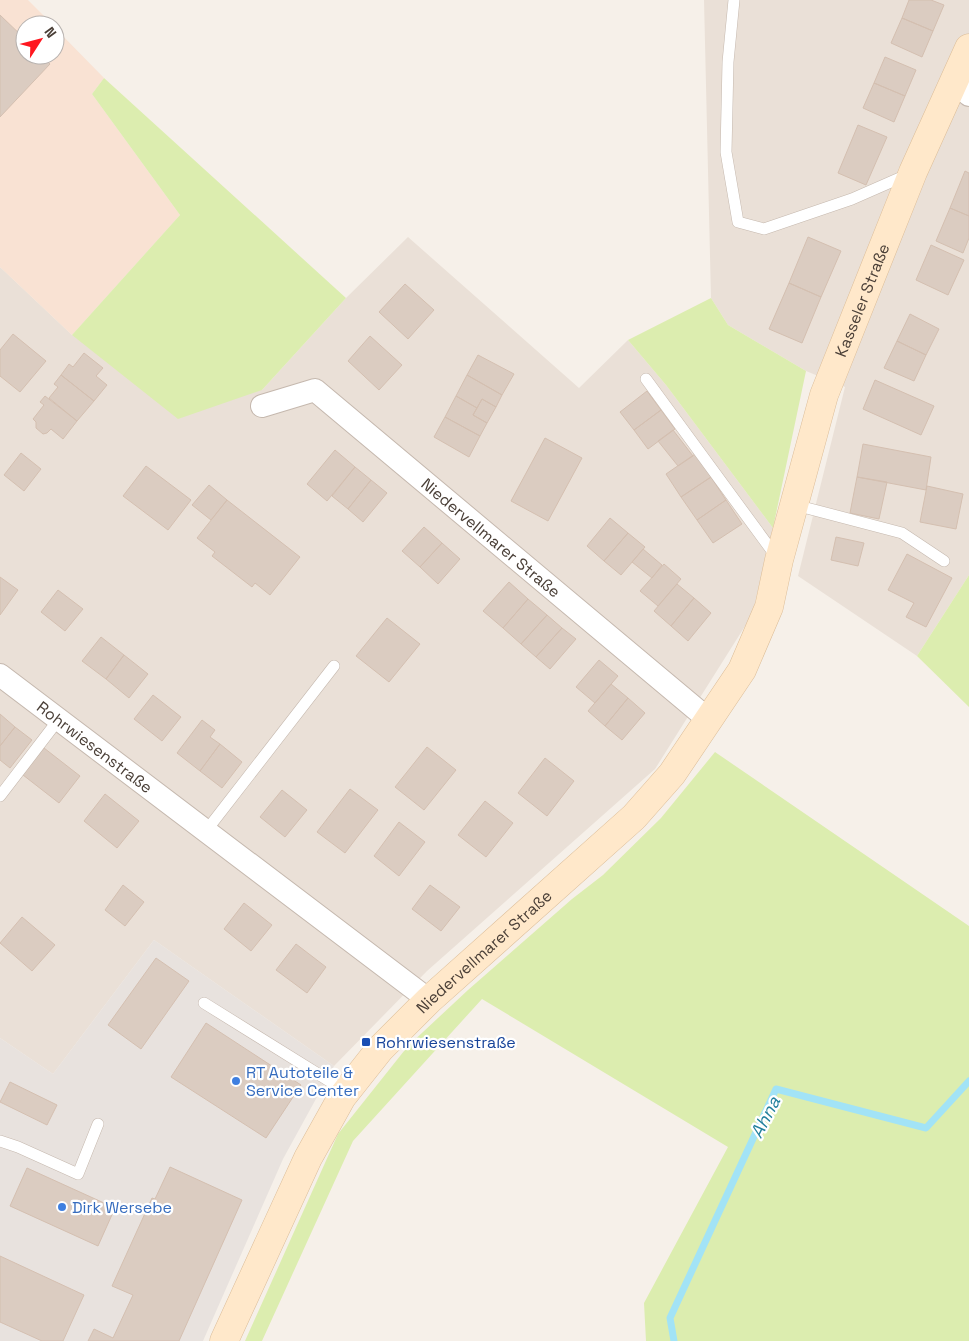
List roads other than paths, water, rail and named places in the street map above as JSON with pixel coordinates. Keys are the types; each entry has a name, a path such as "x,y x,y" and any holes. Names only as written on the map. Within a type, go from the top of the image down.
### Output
{"main road":[{"name":"Kasseler Straße","path":"779,560 824,396 912,172 961,87 969,48"},
{"name":"Niedervellmarer Straße","path":"224,1341 308,1158 347,1092 380,1049 430,1000 634,817 672,774 742,670 768,607 779,560"}],"street":[{"name":"Niedervellmarer Straße","path":"262,406 315,390 708,720"},
{"name":"Rohrwiesenstraße","path":"0,675 430,1000"}],"lane":[{"path":"734,0 728,62 726,152 738,222 764,230 852,199 912,172"},
{"path":"646,379 779,560"},
{"path":"795,505 902,533 944,561"},
{"path":"206,831 334,666"},
{"path":"0,796 59,719"},
{"path":"204,1004 347,1092"},
{"path":"0,1141 78,1174 98,1124"}],"waterway":[{"name":"Ahna","path":"674,1341 670,1318 776,1089 926,1128 969,1081"}],"place":[{"name":"Rohrwiesenstraße","path":"366,1042"},
{"name":"RT Autoteile & Service Center","path":"236,1081"},
{"name":"Dirk Wersebe","path":"62,1207"}]}
